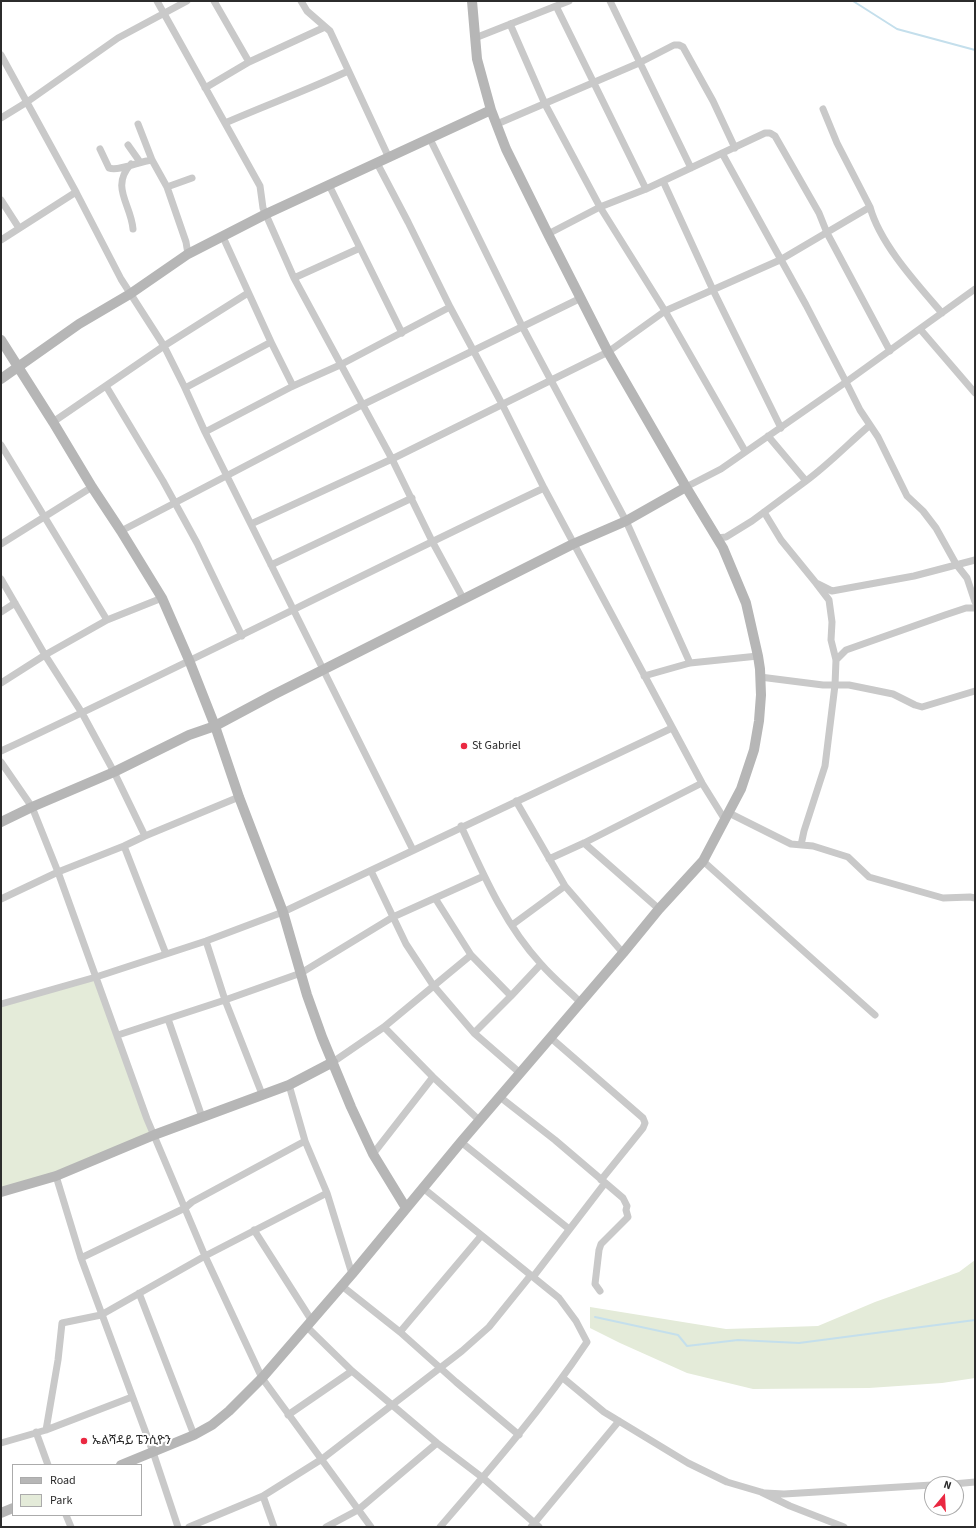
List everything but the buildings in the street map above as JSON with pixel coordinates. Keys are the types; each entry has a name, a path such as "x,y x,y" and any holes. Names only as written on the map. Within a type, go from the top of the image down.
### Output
{"street":[{"path":"158,1 260,186 266,214 294,278 392,459 432,541 464,600"},
{"path":"1,118 27,102 118,38 187,1"},
{"path":"214,1 249,62"},
{"path":"300,1 307,11 330,31 389,158"},
{"path":"123,1464 194,1435 212,1425 229,1411 262,1378 342,1286 479,1120 581,1003 659,909 703,860 741,789 754,750 760,721 760,677 758,656 746,603 723,548 608,352 506,149 491,110 477,60 472,1"},
{"path":"475,38 569,1"},
{"path":"610,1 691,168"},
{"path":"556,6 646,189"},
{"path":"510,24 545,104 600,207 665,311 745,451"},
{"path":"206,88 249,62 325,26"},
{"path":"497,124 639,63 674,45 679,45 683,48 713,101 735,148"},
{"path":"1,55 130,294 164,346 227,477 252,524 293,611 324,670 413,850"},
{"path":"225,123 279,100 310,89 348,71"},
{"path":"823,109 837,143 870,208 871,213 891,248 904,267 942,313"},
{"path":"1,378 18,368 79,324 130,294 188,254 266,214 491,110"},
{"path":"138,124 152,160 167,187 186,242 188,254"},
{"path":"548,234 600,207 646,189 770,132 775,136 819,214 827,233 890,351"},
{"path":"430,139 522,326 626,521 690,663"},
{"path":"128,145 140,162"},
{"path":"100,149 109,168 112,169 123,168 131,164 152,160"},
{"path":"722,153 806,305 860,410 878,437 907,496 923,511 936,528 956,564 967,578 975,602"},
{"path":"377,163 573,544 702,783 727,816 792,844 813,846 848,857 869,877 942,898 975,898"},
{"path":"131,164 124,172 121,180 121,189 132,220 133,229"},
{"path":"167,187 192,178"},
{"path":"663,181 713,290 781,428"},
{"path":"329,185 402,332"},
{"path":"1,240 76,192"},
{"path":"1,200 19,228"},
{"path":"252,524 392,459 608,352 665,311 780,260 870,208"},
{"path":"223,237 271,342 293,386"},
{"path":"294,278 360,248"},
{"path":"1,822 114,772 189,735 215,726 273,695 573,544 626,521 721,469 890,351 975,289"},
{"path":"54,422 164,346 248,293"},
{"path":"121,531 227,477 362,405 581,298"},
{"path":"205,432 293,386 340,365 450,307"},
{"path":"920,329 974,389"},
{"path":"1,340 54,422 92,487 162,598 189,660 215,726 239,797 283,912 320,1030 351,1107 373,1154 406,1208"},
{"path":"185,388 271,342"},
{"path":"106,386 163,481 196,543 242,636"},
{"path":"717,538 726,537 764,512 806,481 829,464 851,441 870,425"},
{"path":"768,436 806,481"},
{"path":"1,445 106,620"},
{"path":"1,544 92,487"},
{"path":"1,751 242,636 432,541 544,488"},
{"path":"271,565 412,498"},
{"path":"764,512 781,540 829,600 832,622 831,640 836,660 835,685 825,766 801,845"},
{"path":"816,583 832,591 914,576 975,560"},
{"path":"1,579 44,655 82,713 114,772 145,836"},
{"path":"1,683 44,655 106,620 162,598"},
{"path":"1,612 15,603"},
{"path":"836,660 846,650 966,608 975,608"},
{"path":"644,676 690,663 758,656"},
{"path":"760,677 823,685 850,685 893,694 922,707 975,691"},
{"path":"1,1004 96,977 206,941 283,912 461,826 672,728"},
{"path":"1,762 32,807 58,872 154,1135 206,1256 262,1378 371,1527"},
{"path":"549,859 584,843 702,783"},
{"path":"1,899 58,872 124,846 239,797"},
{"path":"516,801 565,886 623,953"},
{"path":"461,826 484,876 512,925 541,964 581,1003"},
{"path":"584,843 659,909"},
{"path":"124,846 166,954"},
{"path":"703,860 875,1015"},
{"path":"371,870 406,944 433,986 474,1033 520,1073"},
{"path":"118,1035 301,973 393,917 484,876"},
{"path":"512,925 565,886"},
{"path":"435,898 471,955 511,996"},
{"path":"206,941 225,1000 262,1094"},
{"path":"1,1192 56,1176 154,1135 289,1085 333,1062 384,1027 471,955"},
{"path":"474,1033 541,964"},
{"path":"168,1019 202,1117"},
{"path":"384,1027 433,1078 479,1120"},
{"path":"189,1527 263,1496 322,1459 462,1351 489,1327 569,1229 643,1128 645,1123 643,1118 551,1038"},
{"path":"373,1154 433,1078"},
{"path":"289,1085 305,1140 327,1193 352,1274"},
{"path":"500,1097 555,1140 626,1202 628,1218 601,1244 598,1250 595,1284 600,1291"},
{"path":"81,1258 185,1208 192,1202 305,1140"},
{"path":"461,1142 569,1229"},
{"path":"56,1176 81,1258 153,1452 178,1527"},
{"path":"423,1188 558,1298 576,1321 587,1342 563,1378 520,1435 440,1527"},
{"path":"46,1430 58,1360 62,1324 101,1315 254,1230 327,1193"},
{"path":"254,1230 309,1324 352,1371 437,1443 483,1478 535,1526 619,1421"},
{"path":"400,1332 481,1236"},
{"path":"342,1286 400,1332 439,1368 520,1435"},
{"path":"139,1293 194,1435"},
{"path":"288,1415 352,1371"},
{"path":"563,1378 604,1412 688,1463 727,1482 761,1492 790,1506 844,1527"},
{"path":"1,1443 46,1430 132,1397"},
{"path":"36,1432 48,1464"},
{"path":"326,1527 358,1510 437,1443"},
{"path":"964,1483 975,1482"},
{"path":"761,1492 784,1494 924,1485"},
{"path":"263,1496 274,1527"},
{"path":"1,1513 12,1508"},
{"path":"66,1516 71,1527"}],"green space":[{"path":"97,978 156,1135 1,1191 1,1005"},
{"path":"975,1260 975,1378 942,1383 869,1388 753,1389 687,1373 590,1328 590,1307 726,1329 818,1326 875,1302 959,1272"}],"waterway":[{"path":"853,1 897,29 975,50"},
{"path":"595,1317 678,1335 687,1346 738,1340 799,1343 975,1320"}],"place":[{"name":"St Gabriel","path":"464,746"},
{"name":"ኤልሻዳይ ፔንሲዮን","path":"84,1441"}]}
